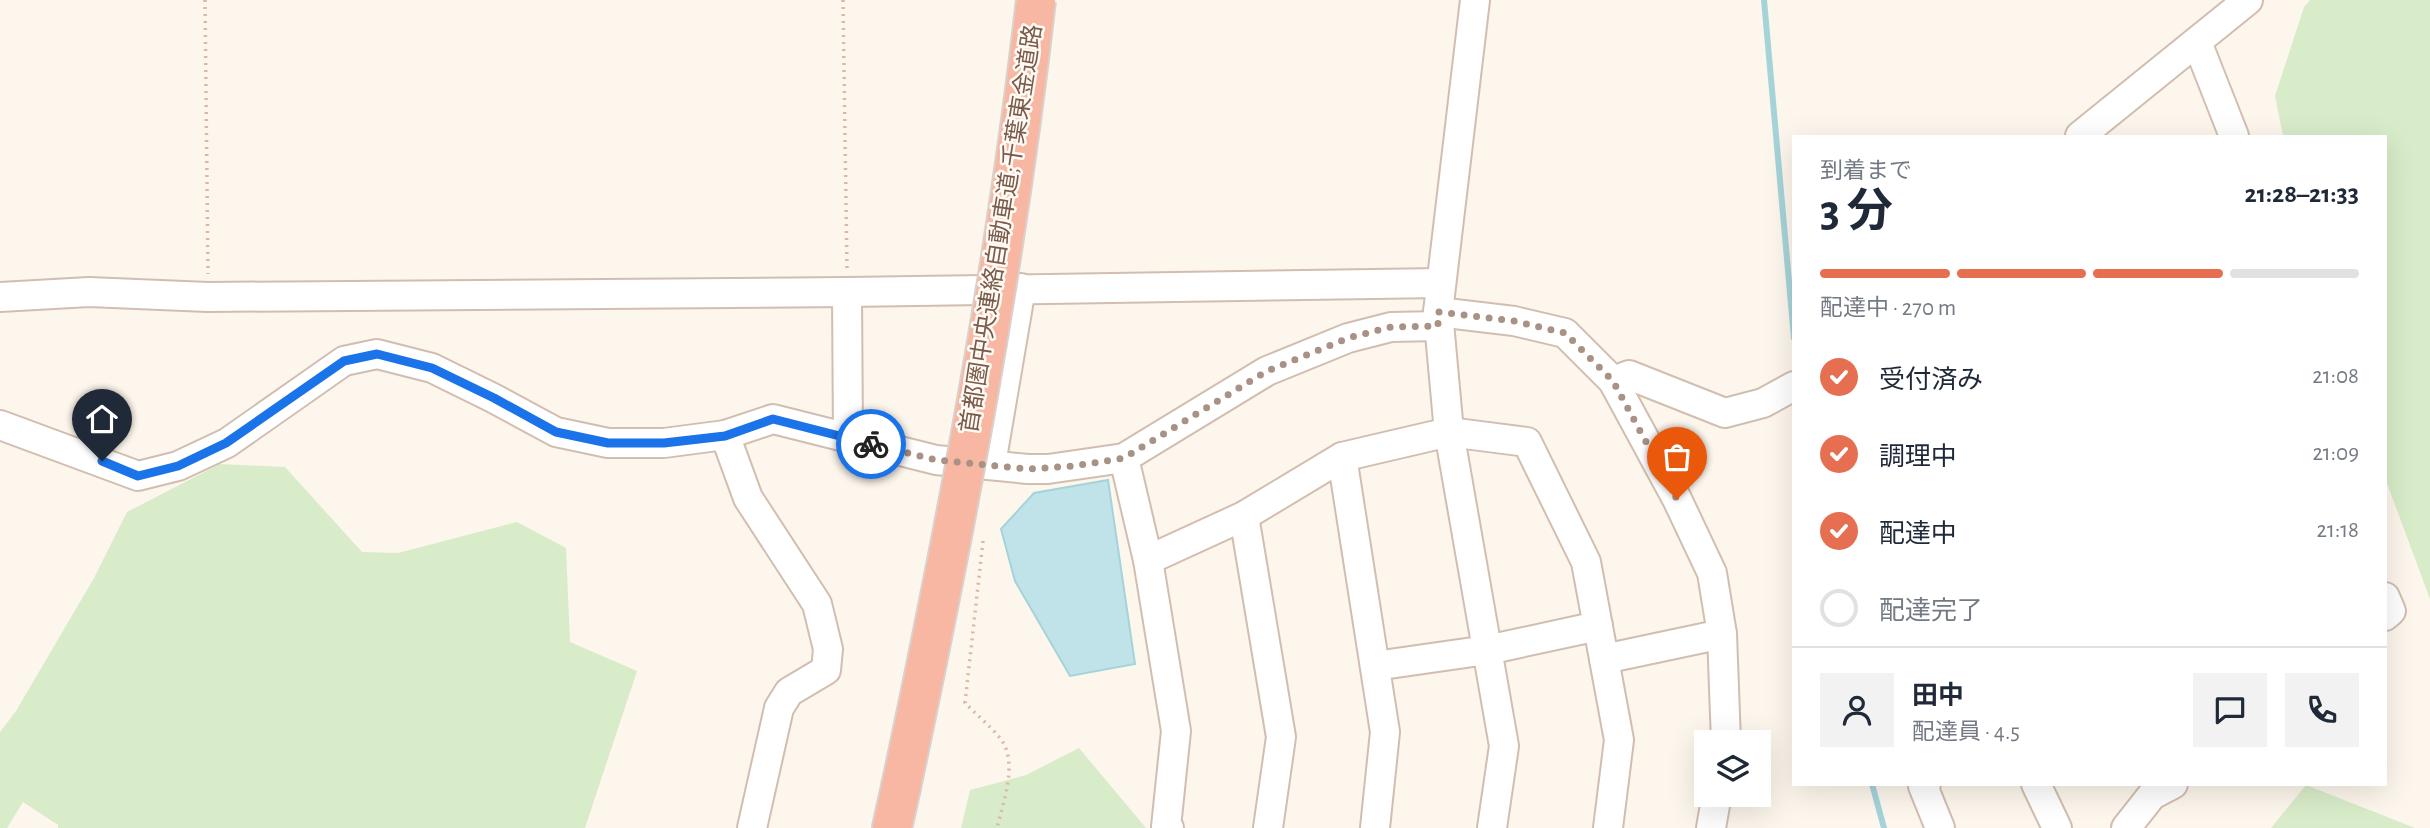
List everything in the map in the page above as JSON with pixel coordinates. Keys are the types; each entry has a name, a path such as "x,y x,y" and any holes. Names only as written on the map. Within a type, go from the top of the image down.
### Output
{"highway":[{"name":"首都圏中央連絡自動車道;千葉東金道路","path":"892,828 937,618 1004,245 1036,0"}],"street":[{"path":"1475,0 1438,319 1449,432 1504,746 1492,828"},
{"path":"2085,135 2248,0"},
{"path":"2197,42 2234,135"},
{"path":"0,297 89,292 208,297 847,292 1441,283"},
{"path":"991,464 1021,288"},
{"path":"847,292 848,438"},
{"path":"0,425 138,476 178,466 226,443 344,361 377,354 432,368 556,432 608,443 664,443 725,436 773,419 936,460 1048,469 1124,458 1267,371 1348,338 1438,319 1514,321 1565,333 1613,381 1677,499 1712,573 1723,634 1726,730"},
{"path":"1613,381 1629,375 1725,413 1763,403 1792,387"},
{"path":"1148,560 1244,516 1342,457 1449,432 1527,442 1587,562 1619,740 1608,828"},
{"path":"725,436 748,498 817,604 828,649 826,670 789,692 779,708 751,828"},
{"path":"1342,457 1385,732 1375,828"},
{"path":"1124,458 1148,560 1176,731 1166,828 1169,828"},
{"path":"1244,516 1281,737 1268,828"},
{"path":"1375,666 1487,650 1598,626"},
{"path":"1604,659 1723,634"},
{"path":"1923,786 1940,828"},
{"path":"2037,786 2057,828"},
{"path":"2126,828 2152,795 2169,786"},
{"path":"1711,828 1715,807"}],"path":[{"path":"205,0 208,297"},
{"path":"843,0 847,292"},
{"path":"984,533 965,704 1002,739 1007,752 1009,777 997,828"}],"green space":[{"path":"2310,0 2430,0 2430,599 2387,483 2387,135 2283,135 2275,96 2304,7"},
{"path":"220,464 285,467 362,552 398,553 517,522 566,548 570,642 637,671 585,828 58,828 58,825 23,802 7,828 0,828 0,732 16,711 94,578 127,512"},
{"path":"1079,748 1146,828 961,828 970,790 1026,775"},
{"path":"2305,786 2309,786 2415,828 2271,828"}],"water":[{"path":"1108,480 1135,664 1070,676 1015,581 1001,529 1034,493"}],"waterway":[{"path":"1764,0 1792,315"},
{"path":"1873,786 1884,828"}],"way so far":[{"path":"871,444 936,460 1028,469 1048,469 1124,458 1267,371 1348,338 1391,327 1438,326 1438,312 1514,321 1565,333 1613,381 1677,499"}],"route":[{"path":"102,461 138,476 178,466 226,443 344,361 377,354 432,368 556,432 608,443 664,443 725,436 773,419 871,444"}]}
